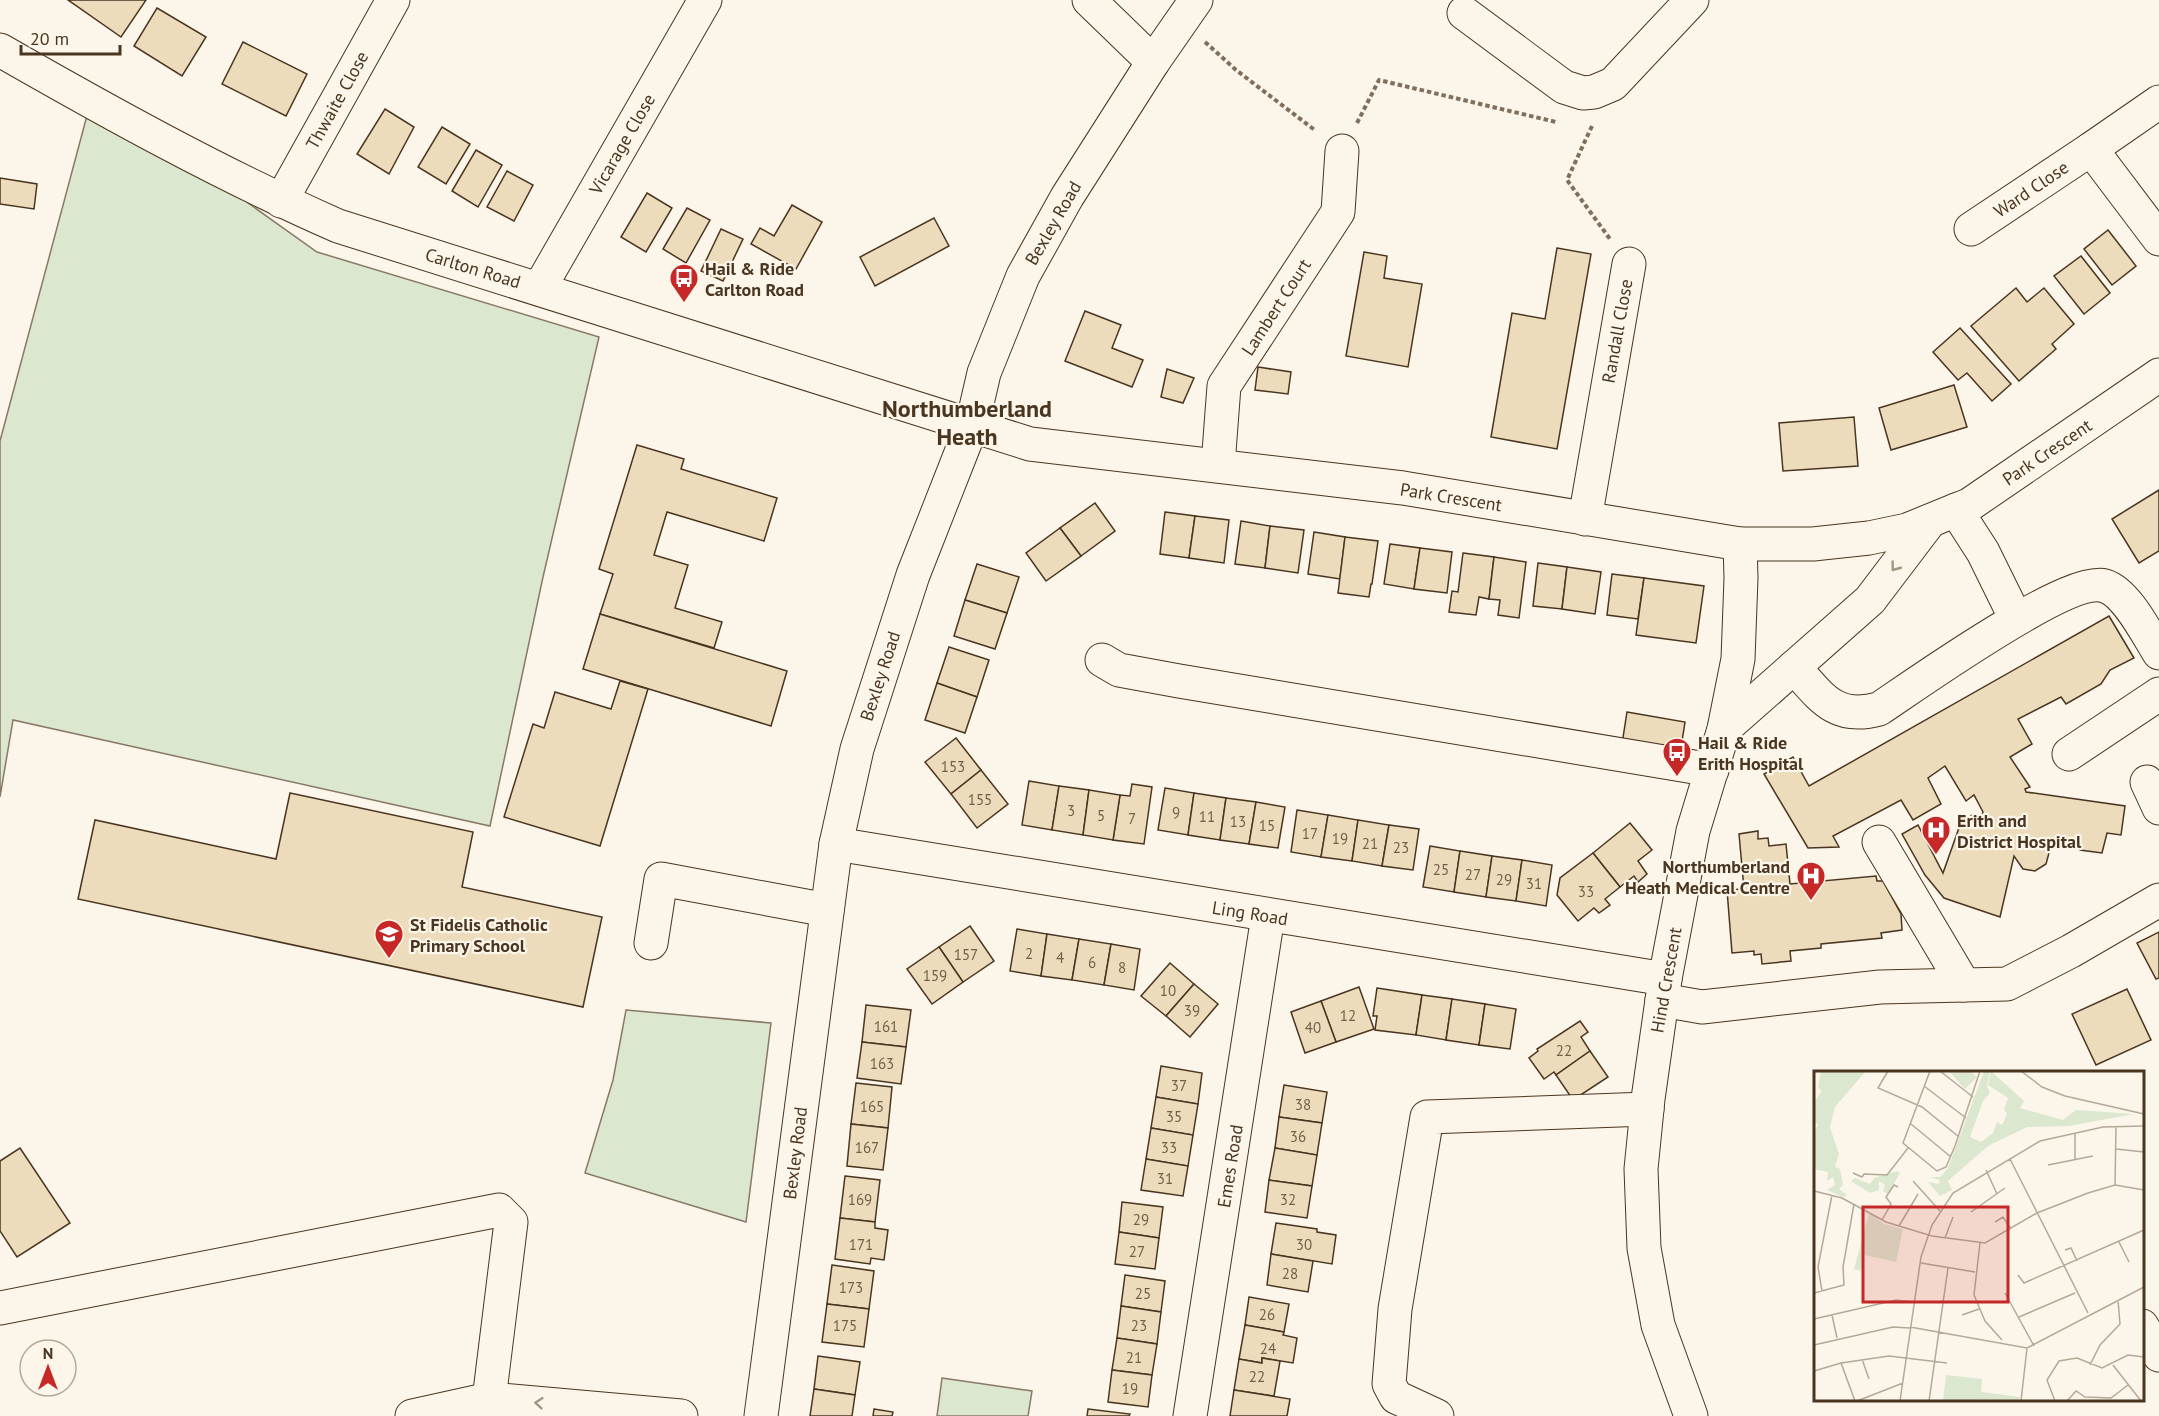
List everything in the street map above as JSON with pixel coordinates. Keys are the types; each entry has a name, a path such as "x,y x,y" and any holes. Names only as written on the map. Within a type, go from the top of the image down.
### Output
{"street":[{"name":"Thwaite Close","path":"281,201 393,0"},
{"name":"Vicarage Close","path":"539,289 705,0"},
{"path":"1089,0 1153,62"},
{"path":"1464,13 1564,87 1583,93 1594,92 1613,84 1692,0"},
{"name":"Bexley Road","path":"761,1416 836,844 857,749 913,575 972,425 984,373 1023,276 1067,197 1189,10"},
{"name":"Carlton Road","path":"0,50 75,93 281,201 338,226 972,425"},
{"name":"Ward Close","path":"1971,229 2159,102"},
{"path":"2091,149 2159,239"},
{"name":"Lambert Court","path":"1218,465 1224,386 1338,212 1342,151"},
{"name":"Randall Close","path":"1585,519 1629,264"},
{"name":"Park Crescent","path":"972,425 1030,444 1403,488 1740,544 1813,544 1869,538 1907,530 1969,505 2159,375"},
{"path":"1943,515 1983,552 2016,619"},
{"name":"Park Crescent","path":"1724,729 1870,600 1943,515"},
{"name":"Hind Crescent","path":"1691,1416 1658,1326 1644,1248 1641,1169 1664,989 1693,831 1724,729 1738,659 1740,544"},
{"path":"1794,668 1814,690 1837,709 1862,714 1879,709 2016,619 2061,597 2103,585 2114,590 2125,601 2159,653"},
{"path":"1102,660 1119,670 1179,681 1712,770"},
{"path":"2069,754 2159,694"},
{"path":"1879,842 1964,985"},
{"name":"Ling Road","path":"836,844 1268,916 1664,989 1702,1007 1880,987 2007,984 2071,951 2159,900"},
{"path":"651,943 661,879 827,910"},
{"name":"Emes Road","path":"1191,1416 1268,916"},
{"path":"1437,1416 1396,1397 1389,1384 1395,1308 1427,1117 1647,1109"},
{"path":"0,1308 499,1210 511,1222 488,1407"},
{"path":"2144,1329 2159,1355"},
{"path":"412,1416 488,1407 681,1416"}],"path":[{"path":"1189,10 1236,70 1342,151 1379,80 1533,116"},
{"name":"Randall Close","path":"1590,130 1567,180 1629,264"}],"green space":[{"path":"93,93 317,252 599,337 543,577 490,826 13,720 0,797 0,441"},
{"path":"626,1010 771,1023 746,1222 585,1173 613,1080"},
{"path":"942,1378 1032,1391 1028,1416 937,1416"}],"building":[{"path":"68,0 146,0 121,37"},
{"path":"157,8 206,37 182,76 134,46"},
{"path":"243,42 307,74 286,116 222,84"},
{"path":"385,109 414,127 389,174 357,154"},
{"path":"442,127 470,144 446,184 418,167"},
{"path":"476,150 502,165 478,207 452,191"},
{"path":"507,171 533,185 514,221 487,207"},
{"path":"0,178 37,184 34,209 0,204"},
{"path":"647,193 672,208 646,252 621,237"},
{"path":"792,205 822,222 796,269 751,244 760,228 774,236"},
{"path":"687,208 710,220 686,263 663,249"},
{"path":"934,218 949,246 875,286 860,257"},
{"path":"721,229 743,239 723,281 701,271"},
{"path":"2108,230 2136,266 2112,285 2084,249"},
{"path":"1557,248 1591,254 1557,449 1491,437 1512,313 1545,319"},
{"path":"1364,252 1387,256 1384,278 1422,284 1408,367 1346,356"},
{"path":"2081,256 2110,293 2084,314 2054,276"},
{"path":"2016,288 2027,302 2044,288 2074,324 2052,344 2056,349 2019,381 1971,326"},
{"path":"1085,311 1121,325 1112,348 1143,360 1132,387 1065,361"},
{"path":"1960,328 2011,384 1992,401 1967,373 1958,380 1933,352"},
{"path":"1258,367 1291,372 1288,394 1255,390"},
{"path":"1167,369 1194,378 1183,403 1161,397"},
{"path":"1954,385 1967,427 1891,450 1879,408"},
{"path":"1854,417 1858,466 1783,471 1779,423"},
{"path":"637,445 684,459 681,469 777,498 764,541 667,512 654,555 688,565 675,608 722,622 714,648 600,614 613,574 599,569"},
{"path":"2159,490 2159,551 2139,563 2112,519"},
{"path":"1095,503 1115,531 1081,556 1060,528"},
{"path":"1165,512 1195,516 1189,558 1160,554"},
{"path":"1195,516 1229,520 1224,563 1189,558"},
{"path":"1241,521 1270,526 1265,568 1235,564"},
{"path":"1270,526 1304,530 1298,573 1265,568"},
{"path":"1060,528 1081,556 1046,581 1026,553"},
{"path":"1314,532 1345,537 1340,579 1308,574"},
{"path":"1345,537 1378,541 1369,597 1338,593"},
{"path":"1390,544 1420,548 1414,589 1384,584"},
{"path":"1420,548 1452,552 1447,593 1414,589"},
{"path":"1463,553 1494,557 1489,599 1479,597 1476,615 1449,612 1452,591 1458,592"},
{"path":"1494,557 1526,562 1519,618 1498,615 1500,600 1489,599"},
{"path":"1538,563 1567,567 1562,609 1533,606"},
{"path":"977,564 1019,577 1007,613 965,600"},
{"path":"1567,567 1601,572 1595,614 1562,609"},
{"path":"1612,574 1644,578 1638,619 1607,615"},
{"path":"1644,578 1704,586 1696,643 1636,635"},
{"path":"965,600 1007,613 995,649 954,636"},
{"path":"600,614 787,671 771,726 583,669"},
{"name":"Erith and District Hospital","path":"2109,616 2134,658 2110,670 2101,684 2066,704 2061,697 2018,719 2032,744 2010,757 2030,787 2025,789 2026,792 2125,806 2121,835 2107,833 2102,853 2080,850 2080,845 2042,838 2041,843 2049,853 2046,864 2035,871 2023,869 2014,856 2000,917 1944,898 1925,875 1902,834 1918,825 1943,873 1960,825 1972,815 1981,817 1983,812 1974,795 1966,801 1945,766 1928,778 1941,804 1913,820 1901,800 1833,836 1839,847 1808,848 1764,774 1793,757 1809,786"},
{"path":"949,647 989,660 977,697 937,683"},
{"path":"620,681 648,689 600,846 504,817 533,724 544,728 555,692 611,709"},
{"path":"937,683 977,697 965,733 925,720"},
{"path":"1627,712 1685,722 1680,754 1622,744"},
{"path":"956,738 981,770 951,794 925,762"},
{"path":"981,770 1008,804 977,828 951,794"},
{"path":"1029,781 1059,786 1052,830 1022,825"},
{"path":"1132,784 1152,787 1144,844 1113,840 1120,795 1130,796"},
{"path":"1059,786 1089,790 1083,835 1052,830"},
{"path":"1165,788 1194,793 1188,835 1158,830"},
{"path":"1089,790 1120,795 1113,840 1083,835"},
{"path":"290,793 473,832 462,887 602,917 583,1007 78,899 95,820 276,859"},
{"path":"1194,793 1226,798 1220,840 1188,835"},
{"path":"1226,798 1256,802 1249,844 1220,840"},
{"path":"1256,802 1285,807 1278,848 1249,844"},
{"path":"1297,810 1328,815 1321,857 1291,852"},
{"path":"1328,815 1358,820 1352,861 1321,857"},
{"path":"1358,820 1389,825 1382,866 1352,861"},
{"path":"1630,823 1652,850 1638,861 1647,874 1638,882 1634,876 1620,887 1593,853"},
{"path":"1389,825 1419,829 1413,870 1382,866"},
{"name":"Northumberland Heath Medical Centre","path":"1758,831 1758,839 1768,838 1769,846 1786,844 1790,884 1876,876 1877,881 1883,881 1901,914 1902,930 1881,933 1882,938 1821,944 1821,948 1790,951 1791,961 1762,964 1761,954 1754,955 1754,951 1732,953 1727,890 1744,889 1739,834"},
{"path":"1430,846 1460,851 1454,892 1423,887"},
{"path":"1460,851 1492,856 1486,897 1454,892"},
{"path":"1593,853 1620,887 1605,899 1610,905 1599,913 1594,908 1578,921 1557,895 1560,878"},
{"path":"1492,856 1522,860 1516,901 1486,897"},
{"path":"1522,860 1552,865 1546,906 1516,901"},
{"path":"970,926 994,961 963,982 939,947"},
{"path":"1017,929 1047,934 1041,976 1010,971"},
{"path":"2159,932 2159,978 2156,979 2137,943"},
{"path":"1047,934 1079,939 1072,980 1041,976"},
{"path":"1079,939 1111,944 1104,985 1072,980"},
{"path":"1111,944 1140,949 1134,990 1104,985"},
{"path":"939,947 963,982 932,1004 907,969"},
{"path":"1170,963 1194,984 1166,1016 1141,996"},
{"path":"1194,984 1218,1004 1190,1037 1166,1016"},
{"path":"1359,987 1374,1029 1336,1042 1321,1001"},
{"path":"1377,988 1422,995 1416,1035 1375,1030 1377,1016 1373,1016"},
{"path":"2127,989 2151,1040 2096,1065 2072,1014"},
{"path":"1422,995 1452,999 1446,1040 1416,1035"},
{"path":"1452,999 1485,1004 1479,1045 1446,1040"},
{"path":"1321,1001 1336,1042 1305,1053 1291,1012"},
{"path":"1485,1004 1516,1009 1510,1049 1479,1045"},
{"path":"866,1005 911,1010 906,1047 862,1042"},
{"path":"1580,1021 1588,1032 1581,1037 1590,1051 1556,1075 1554,1072 1544,1079 1529,1058 1538,1051 1537,1049"},
{"path":"862,1042 906,1047 901,1084 857,1078"},
{"path":"1590,1051 1608,1077 1573,1100 1556,1075"},
{"path":"1161,1066 1202,1073 1198,1104 1156,1097"},
{"path":"856,1083 892,1087 888,1128 851,1124"},
{"path":"1284,1085 1327,1092 1322,1123 1279,1117"},
{"path":"1156,1097 1198,1104 1193,1135 1151,1128"},
{"path":"1279,1117 1322,1123 1317,1155 1275,1148"},
{"path":"851,1124 888,1128 883,1170 847,1166"},
{"path":"1151,1128 1193,1135 1188,1166 1146,1159"},
{"path":"20,1148 70,1223 17,1257 0,1231 0,1161"},
{"path":"1275,1148 1317,1155 1312,1186 1269,1180"},
{"path":"1146,1159 1188,1166 1183,1196 1141,1190"},
{"path":"845,1176 880,1180 875,1222 840,1218"},
{"path":"1269,1180 1312,1186 1307,1218 1265,1212"},
{"path":"1122,1202 1163,1207 1159,1238 1119,1232"},
{"path":"840,1218 875,1222 875,1228 888,1230 884,1260 871,1258 870,1264 835,1259"},
{"path":"1276,1223 1317,1229 1317,1232 1336,1235 1332,1264 1271,1254"},
{"path":"1119,1232 1159,1238 1155,1269 1115,1264"},
{"path":"1271,1254 1313,1261 1308,1292 1267,1285"},
{"path":"832,1265 874,1271 869,1309 827,1304"},
{"path":"1125,1275 1165,1281 1161,1312 1121,1306"},
{"path":"1249,1297 1289,1304 1284,1332 1245,1325"},
{"path":"827,1304 869,1309 864,1347 822,1342"},
{"path":"1121,1306 1161,1312 1157,1344 1117,1338"},
{"path":"1245,1325 1284,1332 1283,1335 1297,1338 1293,1363 1262,1358 1262,1363 1239,1359"},
{"path":"1117,1338 1157,1344 1152,1375 1112,1370"},
{"path":"818,1356 860,1362 855,1395 814,1389"},
{"path":"1262,1358 1280,1361 1274,1396 1234,1390 1239,1359 1262,1363"},
{"path":"1112,1370 1152,1375 1148,1407 1108,1402"},
{"path":"814,1389 855,1395 852,1416 810,1416"},
{"path":"1234,1390 1290,1399 1287,1416 1230,1416"},
{"path":"874,1409 893,1412 892,1416 873,1416"},
{"path":"1088,1409 1130,1414 1129,1416 1087,1416"}],"place":[{"name":"Hail & Ride Carlton Road","path":"684,304"},
{"name":"Hail & Ride Erith Hospital","path":"1677,778"},
{"name":"Erith and District Hospital","path":"1936,856"},
{"name":"Northumberland Heath Medical Centre","path":"1811,902"},
{"name":"St Fidelis Catholic Primary School","path":"389,960"}],"district":[{"name":"Northumberland Heath","path":"967,422"}]}
